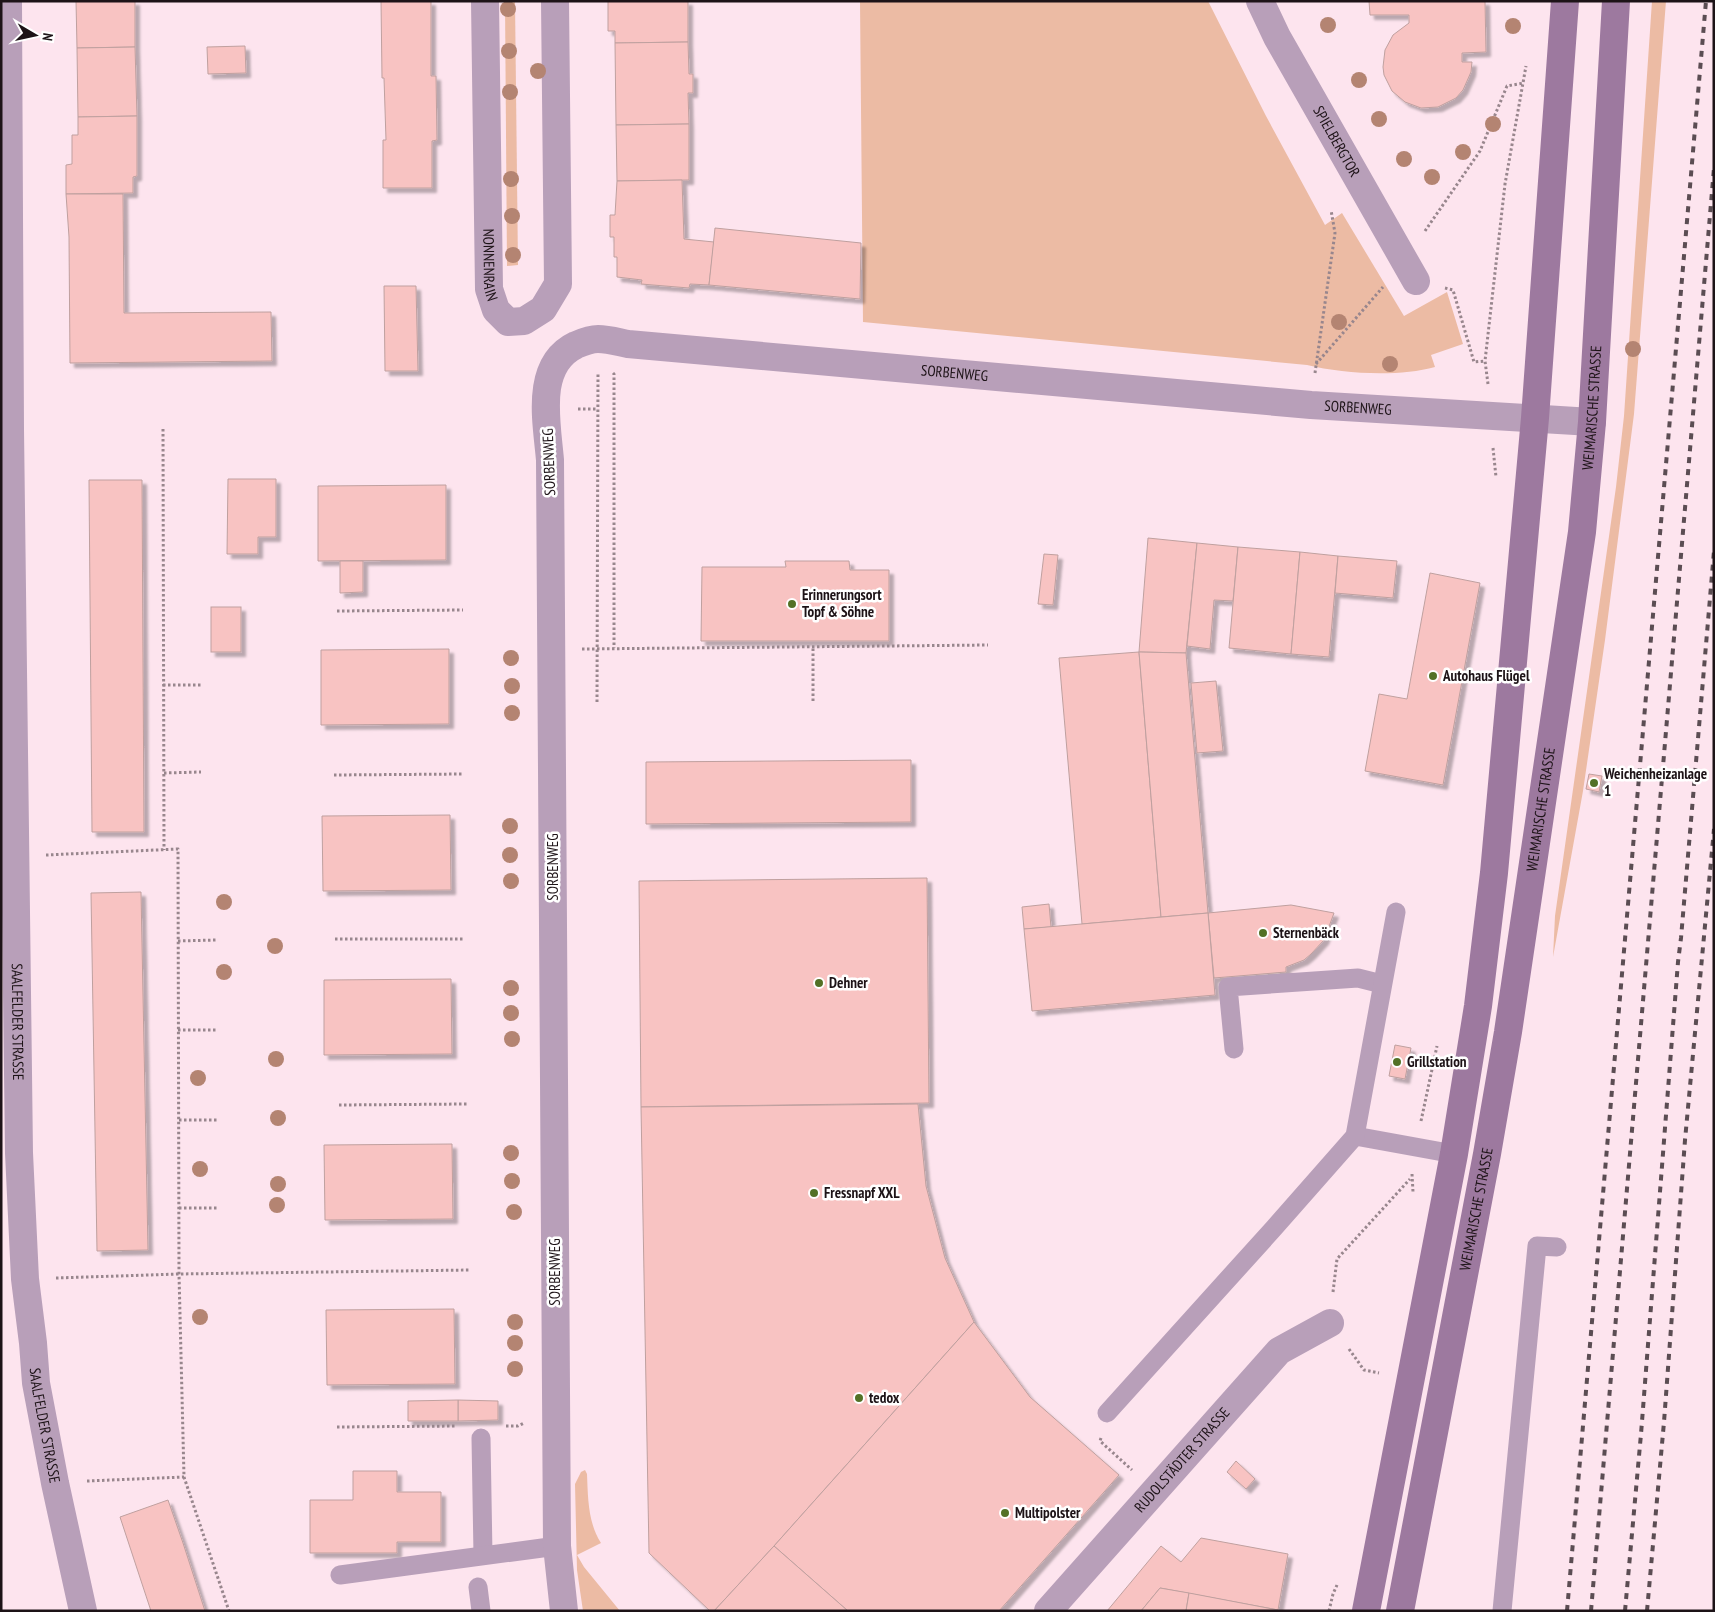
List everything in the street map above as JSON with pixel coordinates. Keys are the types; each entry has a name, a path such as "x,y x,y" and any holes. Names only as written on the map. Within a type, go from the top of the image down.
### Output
{"main road":[{"path":"1366,1611 1454,1154 1478,1006 1494,873 1534,418 1565,1"},
{"name":"WEIMARISCHE STRASSE","path":"1400,1611 1487,1154 1508,1032 1582,532 1592,422 1616,1"}],"street":[{"name":"SAALFELDER STRASSE","path":"8,1 6,429 19,1153 25,1279 36,1383 55,1483 83,1611"},
{"name":"NONNENRAIN","path":"485,1 489,289 496,310 508,322 524,321 543,309 558,284 555,1"},
{"name":"SPIELBERGTOR","path":"1260,1 1277,37 1416,281"},
{"name":"SORBENWEG","path":"564,1611 557,1546 552,649 550,460 546,408 548,377 556,360 569,348 584,341 598,339 628,344 1311,405 1592,422"},
{"name":"RUDOLSTÄDTER STRASSE","path":"1048,1611 1279,1351 1330,1323"}],"lane":[{"path":"1107,1413 1355,1136 1396,912"},
{"path":"1234,1049 1228,987 1358,978 1382,984"},
{"path":"1355,1136 1454,1154"},
{"path":"1502,1611 1536,1246 1557,1247"},
{"path":"481,1438 483,1555"},
{"path":"340,1575 557,1546"},
{"path":"478,1587 481,1611"}],"path":[{"path":"1488,387 1486,361 1505,184 1526,65"},
{"path":"1422,235 1480,151 1506,86 1524,83"},
{"path":"1311,405 1335,233 1331,210"},
{"path":"1316,364 1387,282"},
{"path":"1453,290 1474,362 1486,361"},
{"path":"597,702 598,372"},
{"path":"614,374 614,648"},
{"path":"163,429 164,850"},
{"path":"1493,443 1496,479"},
{"path":"337,611 462,610"},
{"path":"552,649 988,646"},
{"path":"813,647 813,701"},
{"path":"163,685 202,685"},
{"path":"164,772 201,772"},
{"path":"334,775 464,774"},
{"path":"15,856 178,849 179,1274 184,1477 229,1611"},
{"path":"335,939 465,939"},
{"path":"178,941 216,940"},
{"path":"178,1030 216,1030"},
{"path":"339,1105 467,1104"},
{"path":"179,1120 217,1120"},
{"path":"1380,1374 1364,1370 1330,1323 1337,1259 1411,1179"},
{"path":"180,1208 217,1208"},
{"path":"25,1279 179,1274 470,1270"},
{"path":"499,1426 518,1426 556,1408"},
{"path":"337,1427 461,1426"},
{"path":"1117,1457 1128,1466"},
{"path":"55,1483 184,1477"}],"shaded area":[{"path":"505,1 515,1 518,265 507,266"},
{"path":"860,1 1208,1 1266,116 1325,225 1342,213 1404,316 1447,292 1463,344 1431,355 1435,367 1405,372 1371,373 1338,371 1307,365 863,322"},
{"path":"1652,1 1666,1 1634,414 1605,640 1583,791 1553,957 1555,916 1616,487 1624,416"},
{"path":"585,1470 591,1519 601,1543 577,1555 584,1567 620,1611 583,1611 577,1570 575,1484 581,1472"}],"building":[{"path":"76,1 135,1 135,47 77,48"},
{"path":"381,1 431,1 431,76 436,76 437,140 432,141 432,188 383,188 383,140 386,140 384,78 382,78"},
{"path":"608,1 688,1 688,42 615,43 615,31 608,31"},
{"path":"1369,1 1485,1 1486,52 1462,53 1462,62 1472,62 1471,72 1463,90 1456,98 1438,107 1421,108 1405,102 1392,91 1384,75 1385,50 1393,35 1409,23 1409,15 1370,15"},
{"path":"688,42 689,74 693,74 693,93 688,93 689,124 616,125 615,43"},
{"path":"245,46 246,73 208,74 207,47"},
{"path":"135,47 137,116 78,117 77,48"},
{"path":"137,116 137,176 133,177 133,193 66,194 66,165 72,164 72,135 78,135 78,117"},
{"path":"689,124 689,180 617,181 616,125"},
{"path":"682,180 684,239 714,242 709,285 690,284 689,288 641,284 642,280 617,277 614,237 610,237 610,215 615,215 617,181"},
{"path":"66,194 123,194 124,313 271,312 272,361 70,363 69,237"},
{"path":"715,228 861,243 860,299 709,285"},
{"path":"384,286 416,286 418,371 385,371"},
{"path":"228,479 276,479 276,537 258,537 258,554 227,554"},
{"path":"89,480 142,480 144,832 92,832"},
{"path":"446,485 446,560 318,561 318,486"},
{"path":"1148,538 1197,543 1186,653 1139,652"},
{"path":"1197,543 1238,547 1233,601 1214,600 1210,649 1187,646"},
{"path":"1238,547 1300,552 1291,654 1229,648"},
{"path":"1300,552 1338,556 1329,657 1291,654"},
{"path":"1044,554 1058,555 1053,605 1038,604"},
{"path":"1338,556 1397,561 1393,598 1335,593"},
{"path":"340,561 363,561 363,592 340,593"},
{"path":"785,561 849,561 850,570 889,570 889,641 701,641 702,567 786,567"},
{"path":"1430,573 1480,583 1443,785 1365,771 1379,694 1407,699"},
{"path":"211,607 241,607 241,652 211,652"},
{"path":"449,649 449,724 321,725 321,650"},
{"path":"1139,652 1161,917 1082,924 1059,658"},
{"path":"1139,652 1186,653 1208,913 1161,917"},
{"path":"1216,681 1223,751 1197,753 1191,683"},
{"path":"911,760 911,822 646,824 646,762"},
{"name":"Weichenheizanlage 1","path":"1589,774 1602,776 1599,792 1586,789"},
{"path":"450,815 451,890 323,891 322,816"},
{"path":"927,878 929,1103 641,1107 639,881"},
{"path":"141,892 148,1250 97,1251 91,893"},
{"path":"1049,904 1051,927 1024,929 1022,907"},
{"path":"1291,905 1334,913 1324,940 1311,954 1304,960 1286,967 1286,972 1214,978 1208,913"},
{"path":"1208,913 1215,995 1032,1011 1024,929"},
{"path":"451,979 452,1054 324,1055 324,980"},
{"path":"1395,1045 1411,1048 1405,1079 1389,1076"},
{"path":"918,1104 926,1186 945,1258 974,1322 774,1546 714,1611 710,1611 649,1553 641,1107"},
{"path":"452,1144 453,1219 325,1220 324,1145"},
{"path":"454,1309 455,1384 327,1385 326,1310"},
{"path":"974,1322 1030,1397 1119,1475 999,1611 848,1611 774,1546"},
{"path":"458,1400 498,1401 498,1420 458,1421"},
{"path":"458,1400 458,1421 408,1421 408,1401"},
{"path":"1236,1461 1255,1479 1246,1489 1227,1472"},
{"path":"353,1471 397,1471 397,1492 441,1492 441,1542 397,1542 397,1553 310,1553 310,1500 353,1500"},
{"path":"168,1500 205,1611 151,1611 120,1517"},
{"path":"1201,1538 1288,1554 1278,1610 1160,1588 1141,1611 1107,1611 1161,1546 1181,1562"},
{"path":"774,1546 848,1611 714,1611"},
{"path":"1160,1588 1189,1593 1186,1611 1141,1611"},
{"path":"1189,1593 1278,1610 1186,1611"}],"railway":[{"path":"1567,1611 1706,1"},
{"path":"1591,1611 1714,168"},
{"path":"1625,1611 1714,551"},
{"path":"1647,1611 1664,1422 1685,1140 1714,829"}],"place":[{"name":"Erinnerungsort Topf & Söhne","path":"792,604"},
{"name":"Autohaus Flügel","path":"1433,676"},
{"name":"Weichenheizanlage 1","path":"1594,783"},
{"name":"Sternenbäck","path":"1263,933"},
{"name":"Dehner","path":"819,983"},
{"name":"Grillstation","path":"1397,1062"},
{"name":"Fressnapf XXL","path":"814,1193"},
{"name":"tedox","path":"859,1398"},
{"name":"Multipolster","path":"1005,1513"}]}
